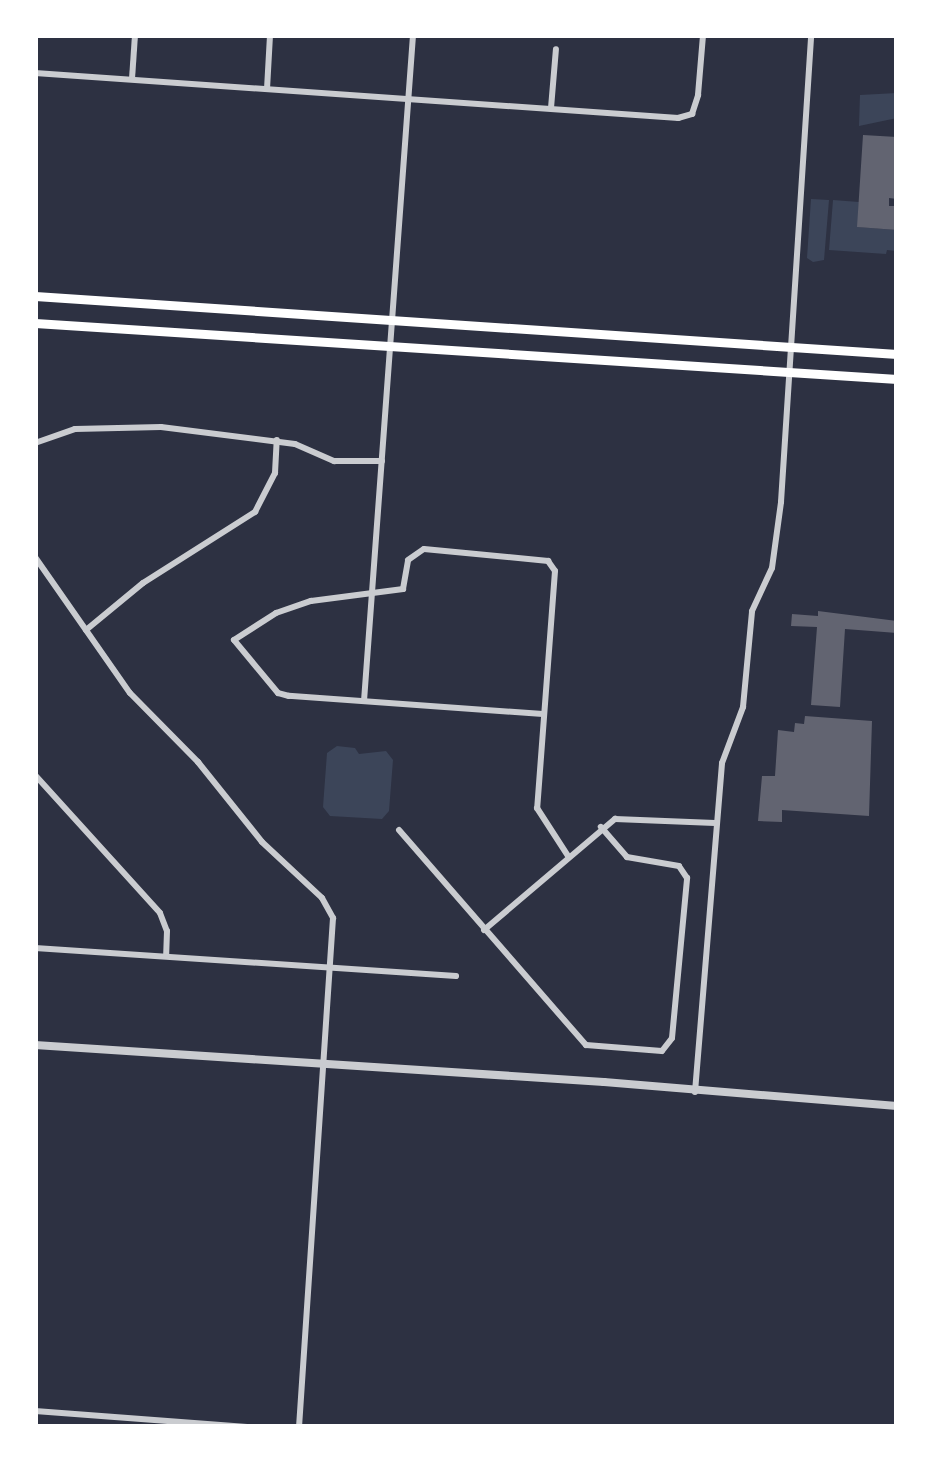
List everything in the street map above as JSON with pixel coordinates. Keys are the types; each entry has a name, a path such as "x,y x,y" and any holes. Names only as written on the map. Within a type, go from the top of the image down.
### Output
{"main road":[{"path":"35,296 897,354"},
{"path":"35,323 897,379"}],"street":[{"path":"132,79 135,35"},
{"path":"267,89 270,35"},
{"path":"364,701 413,35"},
{"path":"35,73 678,118 692,114 702,35"},
{"path":"695,1092 722,763 743,708 752,611 772,568 792,346 811,35"},
{"path":"552,108 556,50"},
{"path":"35,443 75,429 113,426 277,440 334,461 382,461"},
{"path":"86,630 143,583 254,512 275,473 277,440"},
{"path":"543,714 278,693 234,640 276,613 311,602 402,589 408,560 424,549 548,561 554,572 538,816 568,856"},
{"path":"35,557 61,600 130,693 198,762 262,842 322,898 333,918 299,1427"},
{"path":"35,775 160,913 167,930 166,955"},
{"path":"484,930 601,827 625,817 715,823"},
{"path":"399,830 586,1045 662,1051 668,1047 687,878 679,866 626,857 601,827"},
{"path":"35,948 456,976"},
{"path":"35,1044 897,1106"},
{"path":"35,1411 250,1427"}],"shaded area":[{"path":"897,93 897,118 859,126 860,95"},
{"path":"811,199 829,200 824,260 813,262 807,258"},
{"path":"833,200 859,202 858,227 897,230 896,251 887,250 886,254 829,250"},
{"path":"337,746 355,748 359,754 386,751 393,760 389,811 382,819 330,816 323,807 327,753"}],"building":[{"path":"863,135 897,137 897,199 889,198 889,206 897,206 897,230 857,227"},
{"path":"818,611 897,621 897,633 845,629 840,707 811,705 817,627 791,626 792,614 818,616"},
{"path":"805,716 872,721 869,816 782,810 782,822 758,821 762,776 775,776 778,730 794,732 795,723 804,724"}]}
